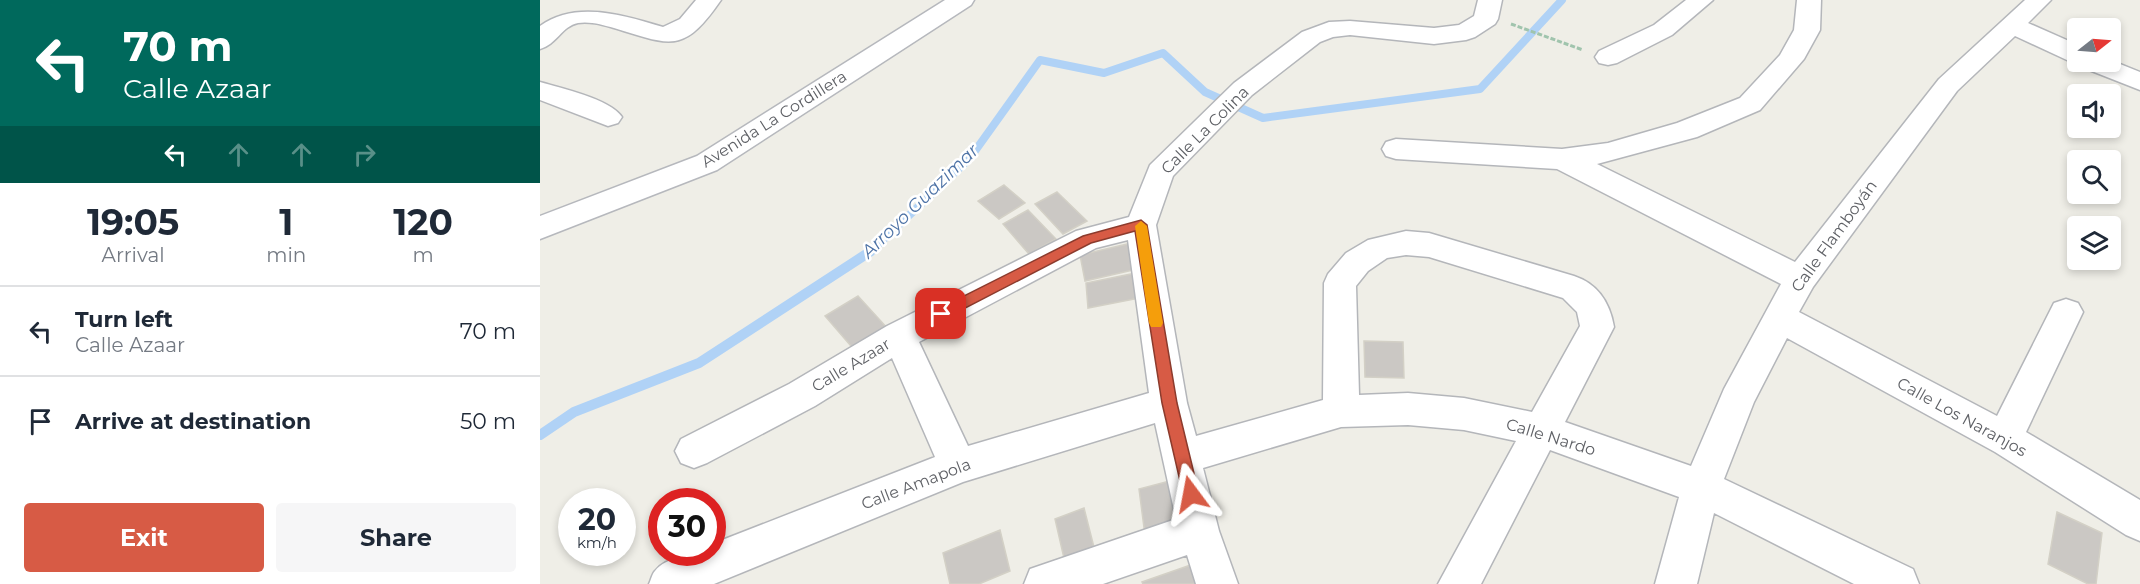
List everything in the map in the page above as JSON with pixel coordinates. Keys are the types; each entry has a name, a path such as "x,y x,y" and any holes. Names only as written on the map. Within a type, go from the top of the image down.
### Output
{"street":[{"path":"540,41 576,7 590,15 662,35 673,35 684,30 709,0"},
{"name":"Avenida La Cordillera","path":"540,228 707,163 962,0"},
{"name":"Calle La Colina","path":"1217,584 1199,531 1169,403 1141,225 1160,172 1243,89 1311,37 1329,30 1350,28 1434,36 1466,32 1486,19 1490,0"},
{"path":"1608,57 1663,30 1701,0"},
{"path":"1396,149 1562,159 1609,153 1687,130 1750,104 1791,59 1807,30 1809,0"},
{"name":"Calle Flamboyán","path":"1676,584 1701,487 1737,400 1800,279 1948,85 2039,0"},
{"path":"2011,25 2067,50"},
{"path":"2116,72 2140,82"},
{"path":"540,91 568,99 608,117"},
{"path":"1562,159 1800,279"},
{"name":"Calle Azaar","path":"694,451 802,395 899,336 1087,239 1141,225"},
{"path":"1341,411 1340,283 1357,262 1379,248 1406,243 1429,245 1574,289 1586,298 1596,311 1598,327 1459,584"},
{"path":"2004,439 2066,312"},
{"name":"Calle Los Naranjos","path":"1780,318 2004,439 2087,487 2140,522"},
{"path":"899,336 958,466"},
{"name":"Calle Amapola","path":"670,584 686,575 958,466 1169,403"},
{"name":"Calle Nardo","path":"1183,457 1341,411 1408,409 1464,414 1543,431 1701,487 1898,584"},
{"path":"1045,584 1199,531"}],"path":[{"path":"1533,32 1599,57 1608,57"}],"building":[{"path":"1004,185 1025,203 999,219 978,201"},
{"path":"1057,192 1087,221 1063,234 1035,204"},
{"path":"1028,210 1056,239 1029,254 1003,224"},
{"path":"1136,242 1142,268 1085,281 1080,255"},
{"path":"1141,272 1145,297 1088,308 1086,283"},
{"path":"858,296 890,331 857,353 825,316"},
{"path":"1364,341 1403,342 1404,378 1365,377"},
{"path":"1185,477 1195,531 1146,543 1139,489"},
{"path":"1084,508 1096,555 1066,567 1055,519"},
{"path":"2057,512 2102,533 2096,584 2088,584 2048,564"},
{"path":"1000,530 1010,571 979,584 950,584 943,553"},
{"path":"1202,561 1209,584 1143,584 1142,582"}],"waterway":[{"name":"Arroyo Guazimar","path":"869,253 970,158 1040,60 1104,73 1163,53 1205,92 1263,118 1480,89 1562,0"},
{"name":"Arroyo Guazimar","path":"540,435 574,412 699,363 871,251"}],"slow traffic":[{"path":"1141,226 1156,323"}],"route":[{"path":"941,314 1087,239 1141,225 1169,403 1191,494"}]}
